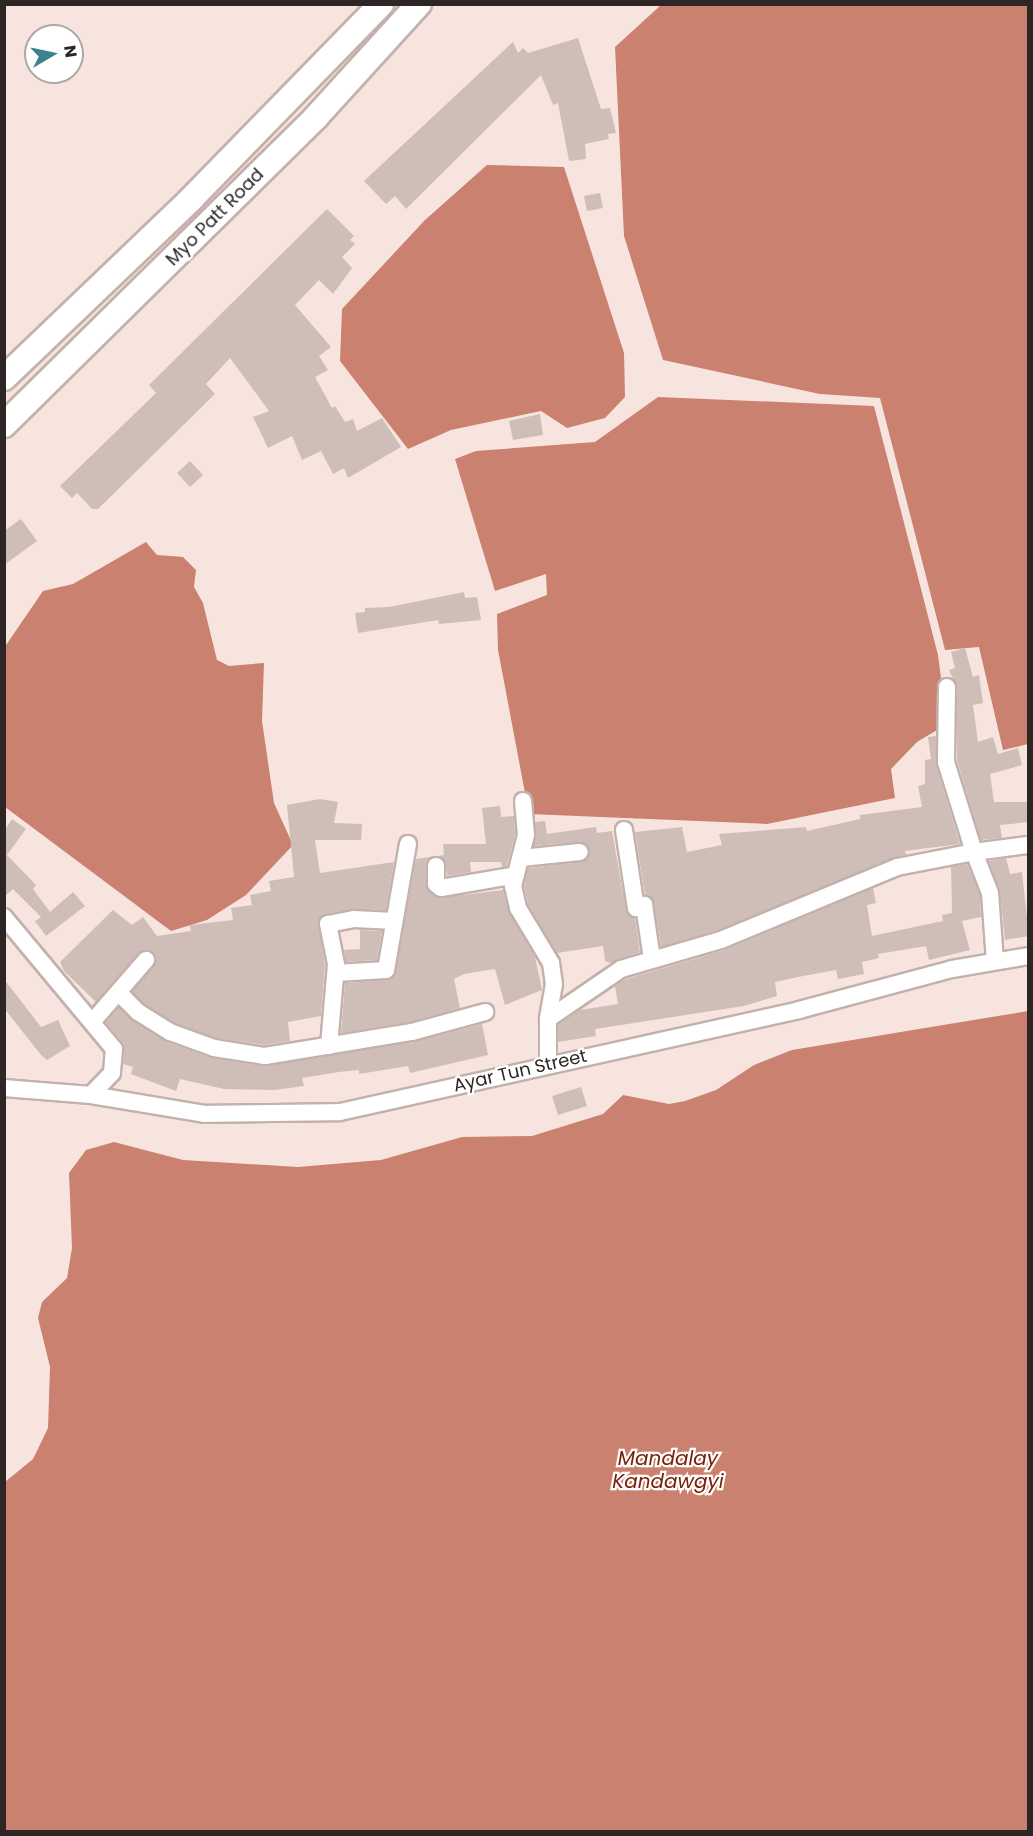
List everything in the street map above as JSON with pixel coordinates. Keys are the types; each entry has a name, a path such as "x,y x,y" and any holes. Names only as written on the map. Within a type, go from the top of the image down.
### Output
{"main road":[{"name":"Myo Patt Road","path":"4,378 191,199 381,4"},
{"name":"Myo Patt Road","path":"4,425 316,117 419,4"},
{"path":"191,199 210,222"}],"street":[{"path":"947,687 946,762 974,852 990,893 995,962"},
{"path":"523,801 526,825 513,886 518,908 551,963 554,984 548,1019 548,1064"},
{"path":"624,830 636,908 644,905 652,959"},
{"path":"336,973 386,970 408,844"},
{"path":"548,1019 611,974 652,959 722,940 897,867 974,852 1029,845"},
{"path":"520,858 580,852"},
{"path":"436,867 436,884 441,888 516,875"},
{"path":"4,917 93,1021 116,1055 112,1073 91,1095"},
{"path":"329,1046 336,973 328,924 354,919 394,921"},
{"name":"Ayar Tun Street","path":"4,1088 91,1095 204,1114 340,1112 799,1010 952,969 1029,956"},
{"path":"93,1021 146,960"},
{"path":"119,993 138,1012 170,1032 214,1047 265,1056 412,1032 485,1012"}],"water":[{"path":"661,5 1028,5 1028,744 1003,750 979,647 945,650 880,398 820,394 663,360 624,236 615,47"},
{"path":"487,165 564,167 624,353 625,397 605,418 567,428 541,411 451,430 408,449 340,361 342,309 425,220"},
{"path":"658,397 874,406 938,655 947,724 917,742 891,769 895,798 767,824 529,814 498,650 497,614 547,595 546,574 495,591 455,459 476,451 595,442"},
{"path":"146,542 157,555 183,557 196,570 194,587 203,603 217,660 229,666 264,663 262,721 274,803 293,845 246,895 207,920 171,931 5,807 4,648 43,591 73,584"},
{"name":"Mandalay Kandawgyi","path":"1028,1011 1028,1831 5,1831 5,1482 33,1459 48,1428 50,1367 38,1318 42,1302 67,1278 72,1248 69,1173 86,1150 114,1142 183,1160 298,1167 381,1160 462,1137 532,1136 603,1114 623,1095 669,1104 685,1101 716,1090 754,1065 792,1050"}],"building":[{"path":"578,38 601,109 610,108 616,133 608,134 609,139 585,144 586,159 569,161 558,103 553,105 541,75 406,209 395,196 386,204 364,181 513,42 518,53 523,48 528,53"},
{"path":"600,193 603,208 587,211 584,196"},
{"path":"327,209 354,236 350,240 355,244 342,257 352,268 333,294 319,280 295,305 331,347 319,356 328,370 315,377 332,408 335,406 345,422 353,419 357,431 382,418 401,447 348,478 344,468 333,474 321,451 302,460 292,436 268,448 253,417 269,411 230,358 206,384 215,394 98,509 92,509 77,493 72,498 60,486 156,393 149,385"},
{"path":"540,414 543,435 513,440 509,421"},
{"path":"190,461 203,475 190,487 177,473"},
{"path":"21,519 37,541 4,565 4,531"},
{"path":"464,592 465,598 477,597 481,620 439,624 438,620 358,633 355,613 365,612 365,608 389,607"},
{"path":"965,648 973,677 979,675 983,703 973,705 978,742 993,737 998,754 1018,748 1022,765 990,774 994,802 1029,802 1029,822 1000,825 1002,838 981,840 957,760 957,687 949,670 955,668 951,652"},
{"path":"936,736 936,765 960,844 905,851 906,855 718,930 661,947 654,903 645,895 635,832 682,827 687,852 722,845 719,834 806,827 807,831 860,819 860,815 922,807 918,786 925,784 925,760 931,759 928,737"},
{"path":"320,799 338,802 334,823 362,824 361,840 315,840 320,873 394,862 386,910 352,909 325,914 318,920 325,965 321,1016 288,1022 290,1041 265,1045 217,1038 175,1023 145,1004 132,992 156,963 149,950 138,953 96,1002 64,971 60,962 113,910 132,925 143,917 157,936 191,931 190,925 233,920 231,908 252,905 250,895 271,891 269,881 294,877 287,805"},
{"path":"500,806 501,817 514,816 515,834 507,866 502,867 501,862 470,862 471,872 447,876 445,861 439,856 444,855 443,844 486,844 482,808"},
{"path":"12,819 26,829 7,855 36,885 33,889 50,912 73,892 85,906 46,936 35,921 41,917 13,889 4,897 4,831"},
{"path":"545,821 547,834 596,827 597,833 612,831 626,910 635,918 640,952 611,963 605,961 603,946 557,953 528,904 524,886 528,868 582,862 590,852 580,842 534,846 535,822"},
{"path":"430,857 426,865 426,885 438,898 503,890 509,913 535,957 542,990 505,1005 495,969 464,974 454,979 460,1008 410,1022 341,1033 345,983 387,980 395,976 416,859"},
{"path":"1006,858 1010,874 1022,872 1029,936 1005,940 1000,892 989,861"},
{"path":"967,864 980,895 981,917 962,921 970,950 929,960 926,946 878,954 879,958 862,962 864,974 838,979 836,970 775,982 777,996 744,1006 595,1029 596,1036 558,1042 558,1025 580,1010 618,1004 615,986 626,979 725,950 873,888 876,903 867,905 872,936 943,921 942,915 952,913 951,867"},
{"path":"360,930 382,931 377,960 346,962 344,950 360,949"},
{"path":"4,979 41,1027 58,1020 70,1046 47,1060 41,1055 4,1008"},
{"path":"119,1007 166,1042 211,1058 263,1066 414,1042 482,1024 488,1055 410,1073 408,1066 359,1074 359,1070 302,1078 304,1086 275,1090 224,1089 180,1079 176,1091 131,1074 133,1067 123,1064 124,1044 106,1023"},
{"path":"581,1087 587,1106 558,1115 552,1096"}]}
